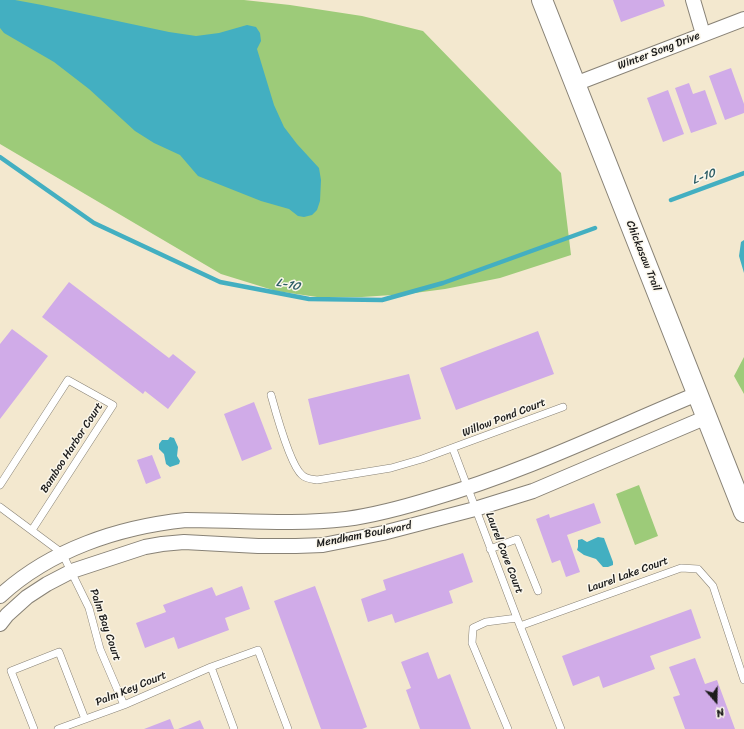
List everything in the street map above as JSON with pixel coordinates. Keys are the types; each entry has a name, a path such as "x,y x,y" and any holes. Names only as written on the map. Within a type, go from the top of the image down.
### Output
{"street":[{"name":"Chickasaw Trail","path":"542,0 744,512"},
{"path":"693,0 703,34"},
{"name":"Winter Song Drive","path":"575,84 744,19"},
{"name":"Mendham Boulevard","path":"0,596 24,576 62,553 118,533 186,520 285,522 346,519 399,508 468,488 522,468 697,394"},
{"name":"Mendham Boulevard","path":"0,624 27,597 47,584 72,571 115,556 162,544 184,542 258,546 323,545 383,533 475,509 533,491 707,417"}],"lane":[{"name":"Bamboo Harbor Court","path":"0,485 68,380 113,405 32,530"},
{"name":"Willow Pond Court","path":"271,395 293,462 298,471 306,478 316,480 391,468 453,449 563,407"},
{"name":"Willow Pond Court","path":"453,449 468,488"},
{"name":"Laurel Cove Court","path":"468,488 490,549 561,729"},
{"path":"0,507 62,553"},
{"path":"490,549 517,539 538,591"},
{"name":"Palm Bay Court","path":"62,553 89,608 100,649 124,705"},
{"name":"Laurel Lake Court","path":"520,626 681,568 698,569 713,586 744,680"},
{"path":"508,729 472,643 473,628 486,622 517,618"},
{"name":"Palm Key Court","path":"58,729 124,705 211,667 258,650 288,729"},
{"path":"34,729 11,671 59,652 85,719"},
{"path":"211,667 234,729"}],"green space":[{"path":"0,0 244,0 290,5 362,16 423,31 561,173 571,255 500,278 445,289 407,294 362,297 317,297 276,291 221,274 0,144"},
{"path":"744,357 744,394 734,376"},
{"path":"639,485 658,536 635,545 616,494"}],"water":[{"path":"0,0 15,0 169,32 196,36 219,33 247,25 256,27 260,33 261,41 257,49 274,105 284,127 319,168 321,180 320,201 317,210 312,215 304,217 298,216 289,209 261,201 198,176 180,155 154,143 135,131 89,89 54,62 4,33 0,28"},
{"path":"744,240 744,273 739,256 741,242"},
{"path":"170,437 174,438 178,447 177,456 180,461 179,464 170,467 166,464 164,454 159,449 159,444 162,440 168,440"},
{"path":"598,537 604,538 613,565 603,567 596,559 584,555 577,550 578,540 582,539 587,542"}],"building":[{"path":"613,0 663,0 665,6 621,22"},
{"path":"731,68 744,104 744,113 725,120 709,76"},
{"path":"689,83 693,94 705,90 717,124 691,133 675,88"},
{"path":"668,90 684,134 663,142 647,98"},
{"path":"69,282 169,358 173,354 196,372 168,409 145,391 143,394 42,317"},
{"path":"12,329 48,356 0,419 0,344"},
{"path":"538,331 554,374 456,410 440,368"},
{"path":"409,374 421,419 319,445 308,399"},
{"path":"254,402 272,449 242,461 224,414"},
{"path":"152,455 161,478 146,484 137,460"},
{"path":"594,503 601,523 567,535 580,572 566,577 560,560 552,563 536,519 549,514 550,518"},
{"path":"463,553 473,582 449,591 453,603 395,623 392,614 368,622 361,599 386,590 383,580"},
{"path":"242,586 250,609 225,618 229,630 178,649 174,637 145,648 136,623 166,612 163,605 212,587 216,596"},
{"path":"315,586 367,727 362,729 321,729 274,601"},
{"path":"691,609 701,638 650,656 655,669 603,688 599,676 573,686 562,656"},
{"path":"428,652 438,679 450,674 471,729 420,729 406,690 411,688 401,662"},
{"path":"695,658 705,684 717,680 735,729 685,729 673,697 680,695 669,667"},
{"path":"170,719 174,729 144,729"},
{"path":"200,720 204,729 178,729"}],"waterway":[{"name":"L-10","path":"0,157 94,223 220,282 309,299 382,300 443,283 595,228"},
{"name":"L-10","path":"671,200 744,173"}]}
